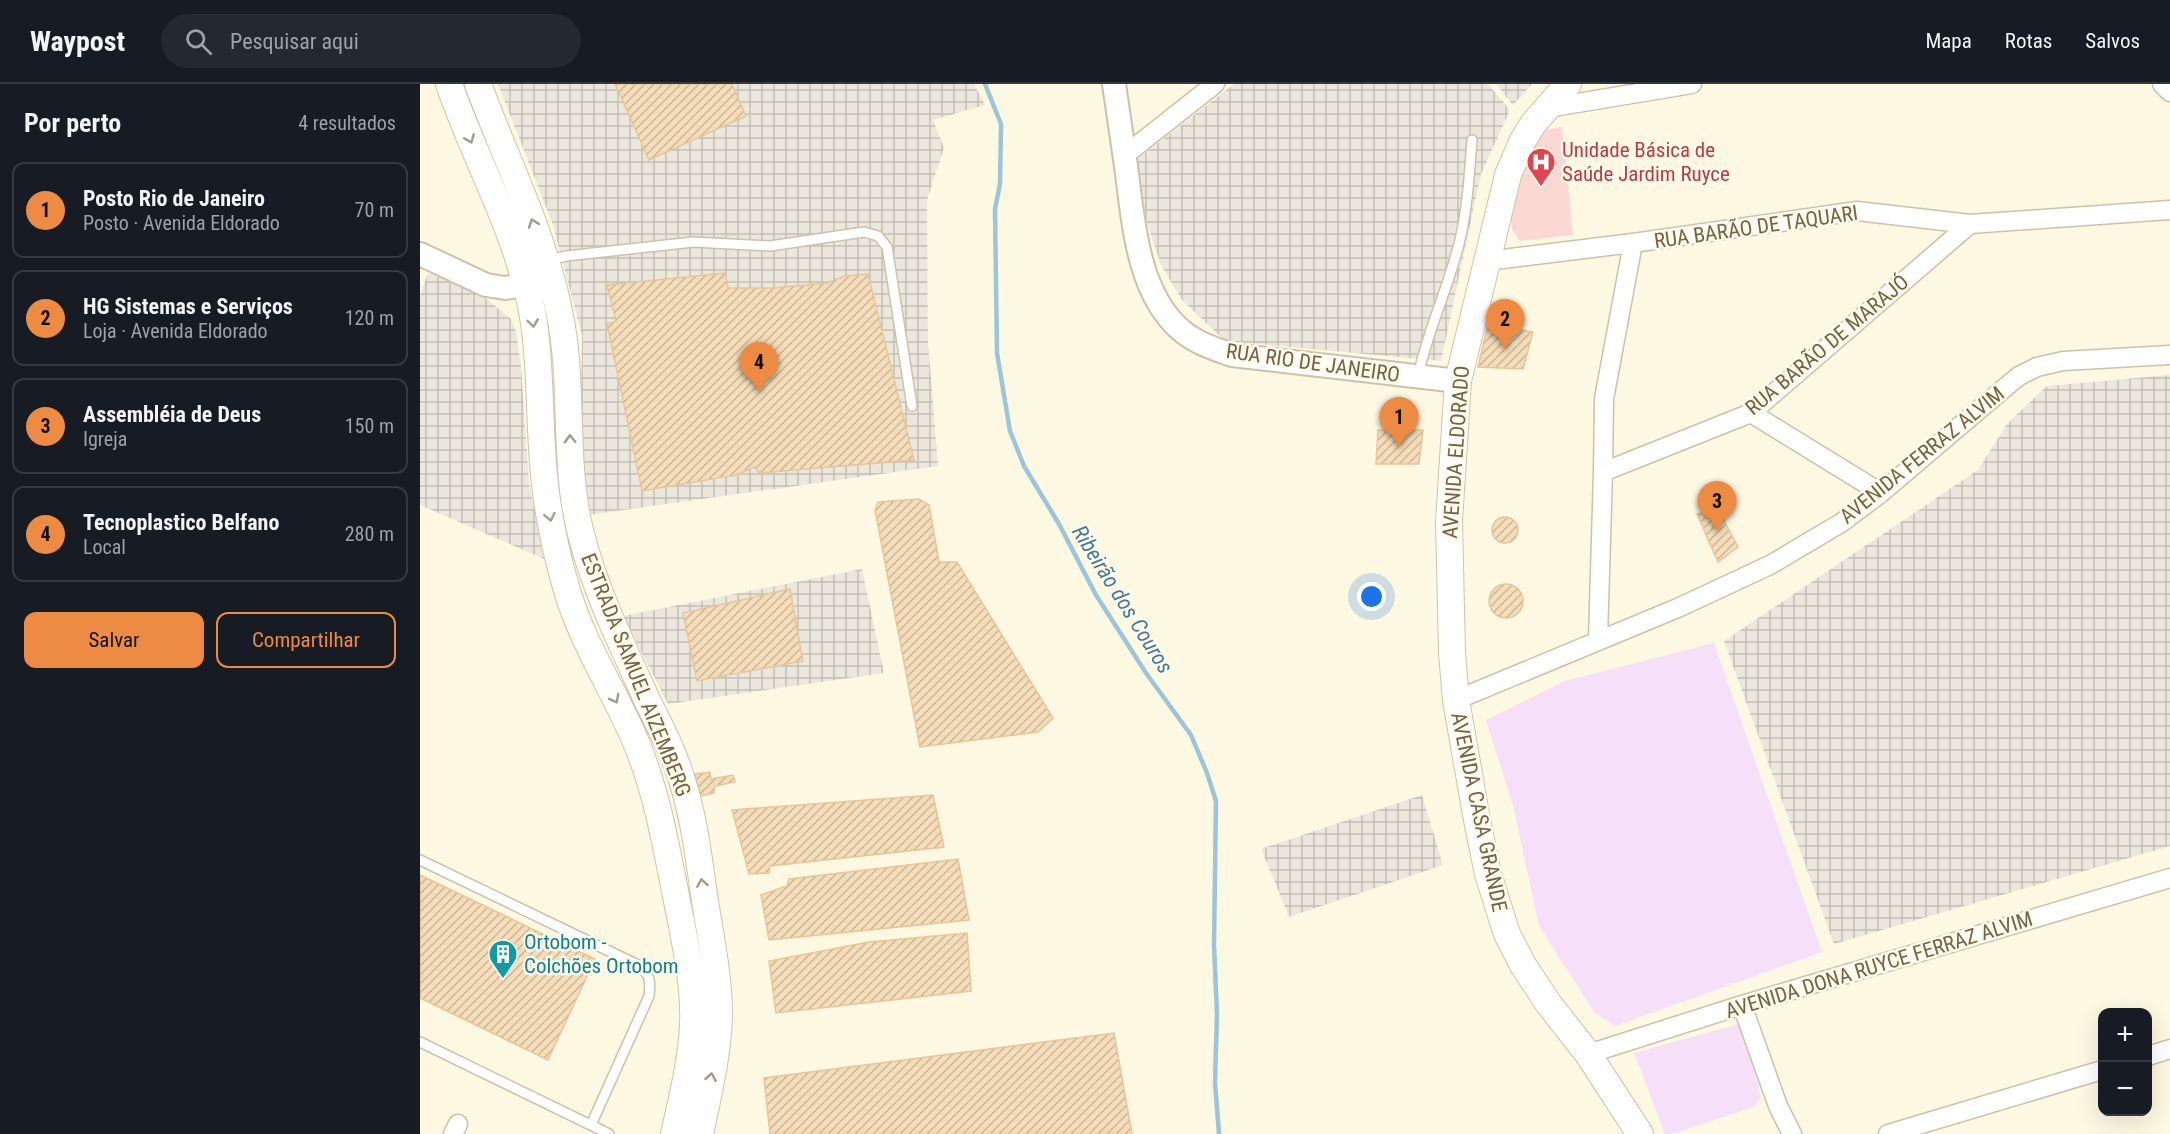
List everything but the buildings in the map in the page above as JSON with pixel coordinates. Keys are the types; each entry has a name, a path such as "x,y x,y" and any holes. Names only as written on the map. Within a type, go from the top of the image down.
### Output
{"main road":[{"name":"ESTRADA SAMUEL AIZEMBERG","path":"449,84 498,204 526,286 536,339 545,486 566,589 584,638 627,722 645,765 661,826 692,989 693,1025 685,1088 674,1134"},
{"name":"ESTRADA SAMUEL AIZEMBERG","path":"478,84 534,224 549,270 564,342 572,477 581,536 618,637 682,777 699,862 716,975 719,1016 704,1130"},
{"name":"AVENIDA ELDORADO","path":"1456,700 1449,604 1449,521 1458,381 1508,175 1522,142 1533,124 1568,84"},
{"name":"AVENIDA CASA GRANDE","path":"1456,700 1484,856 1507,934 1523,965 1548,1003 1588,1054 1640,1134"}],"street":[{"name":"RUA RIO DE JANEIRO","path":"1114,84 1137,243 1152,290 1169,318 1182,332 1204,345 1232,355 1458,381"},
{"path":"1125,155 1215,84"},
{"path":"1546,108 1692,84"},
{"path":"2162,84 2170,92"},
{"name":"RUA BARÃO DE TAQUARI","path":"1487,261 1857,211 1970,224 2170,210"},
{"name":"RUA BARÃO DE MARAJÓ","path":"1603,472 1751,413 1970,224"},
{"path":"1598,639 1604,399 1633,243"},
{"path":"420,254 486,285 505,288 526,286 549,270"},
{"name":"AVENIDA FERRAZ ALVIM","path":"1456,700 1598,639 1680,607 1770,565 1841,523 1881,493 2008,385 2037,367 2063,361 2170,355"},
{"path":"1751,413 1881,493"},
{"name":"AVENIDA DONA RUYCE FERRAZ ALVIM","path":"1588,1054 1742,1005 2170,878"},
{"path":"1742,1005 1778,1106 1792,1134"},
{"path":"2152,1055 2170,1049"},
{"path":"1888,1134 2098,1071"}],"lane":[{"path":"1418,377 1423,351 1456,257 1468,199 1472,140"},
{"path":"549,270 566,256 693,242 770,246 864,232 878,236 887,247 912,406"},
{"path":"420,860 638,965 648,973 649,996 591,1125"},
{"path":"420,1042 609,1134"}],"shaded area":[{"path":"498,84 974,84 985,105 933,120 944,148 927,200 928,342 938,466 588,515 580,461 582,335 553,225"},
{"path":"1234,84 1488,84 1510,110 1481,174 1441,361 1225,341 1182,300 1161,265 1147,223 1135,161"},
{"path":"1496,84 1532,84 1513,105"},
{"name":"Unidade Básica de Saúde Jardim Ruyce","path":"1562,127 1573,235 1520,241 1512,230 1510,208 1532,132"},
{"path":"428,273 477,291 511,319 516,331 521,367 529,483 544,559 420,505 420,295"},
{"path":"2170,375 2170,846 1834,944 1724,641 1978,470 2007,424 2047,386"},
{"path":"862,569 884,673 668,704 623,616"},
{"path":"1714,643 1822,952 1615,1026 1595,1013 1539,926 1514,809 1486,720 1565,681"},
{"path":"1422,795 1443,865 1289,917 1261,849"},
{"path":"1743,1023 1761,1097 1754,1107 1672,1134 1665,1134 1634,1053"}],"waterway":[{"name":"Ribeirão dos Couros","path":"985,84 1001,124 1000,184 995,209 997,353 1010,431 1024,466 1059,524 1096,595 1146,673 1191,735 1216,801 1215,1083 1219,1134"}],"place":[{"name":"Unidade Básica de Saúde Jardim Ruyce","path":"1541,188"},
{"name":"HG Sistemas e Serviços","path":"1505,349"},
{"name":"Tecnoplastico Belfano","path":"759,392"},
{"name":"Posto Rio de Janeiro","path":"1399,447"},
{"name":"Assembléia de Deus","path":"1717,531"},
{"name":"Ortobom - Colchões Ortobom","path":"503,980"}]}
